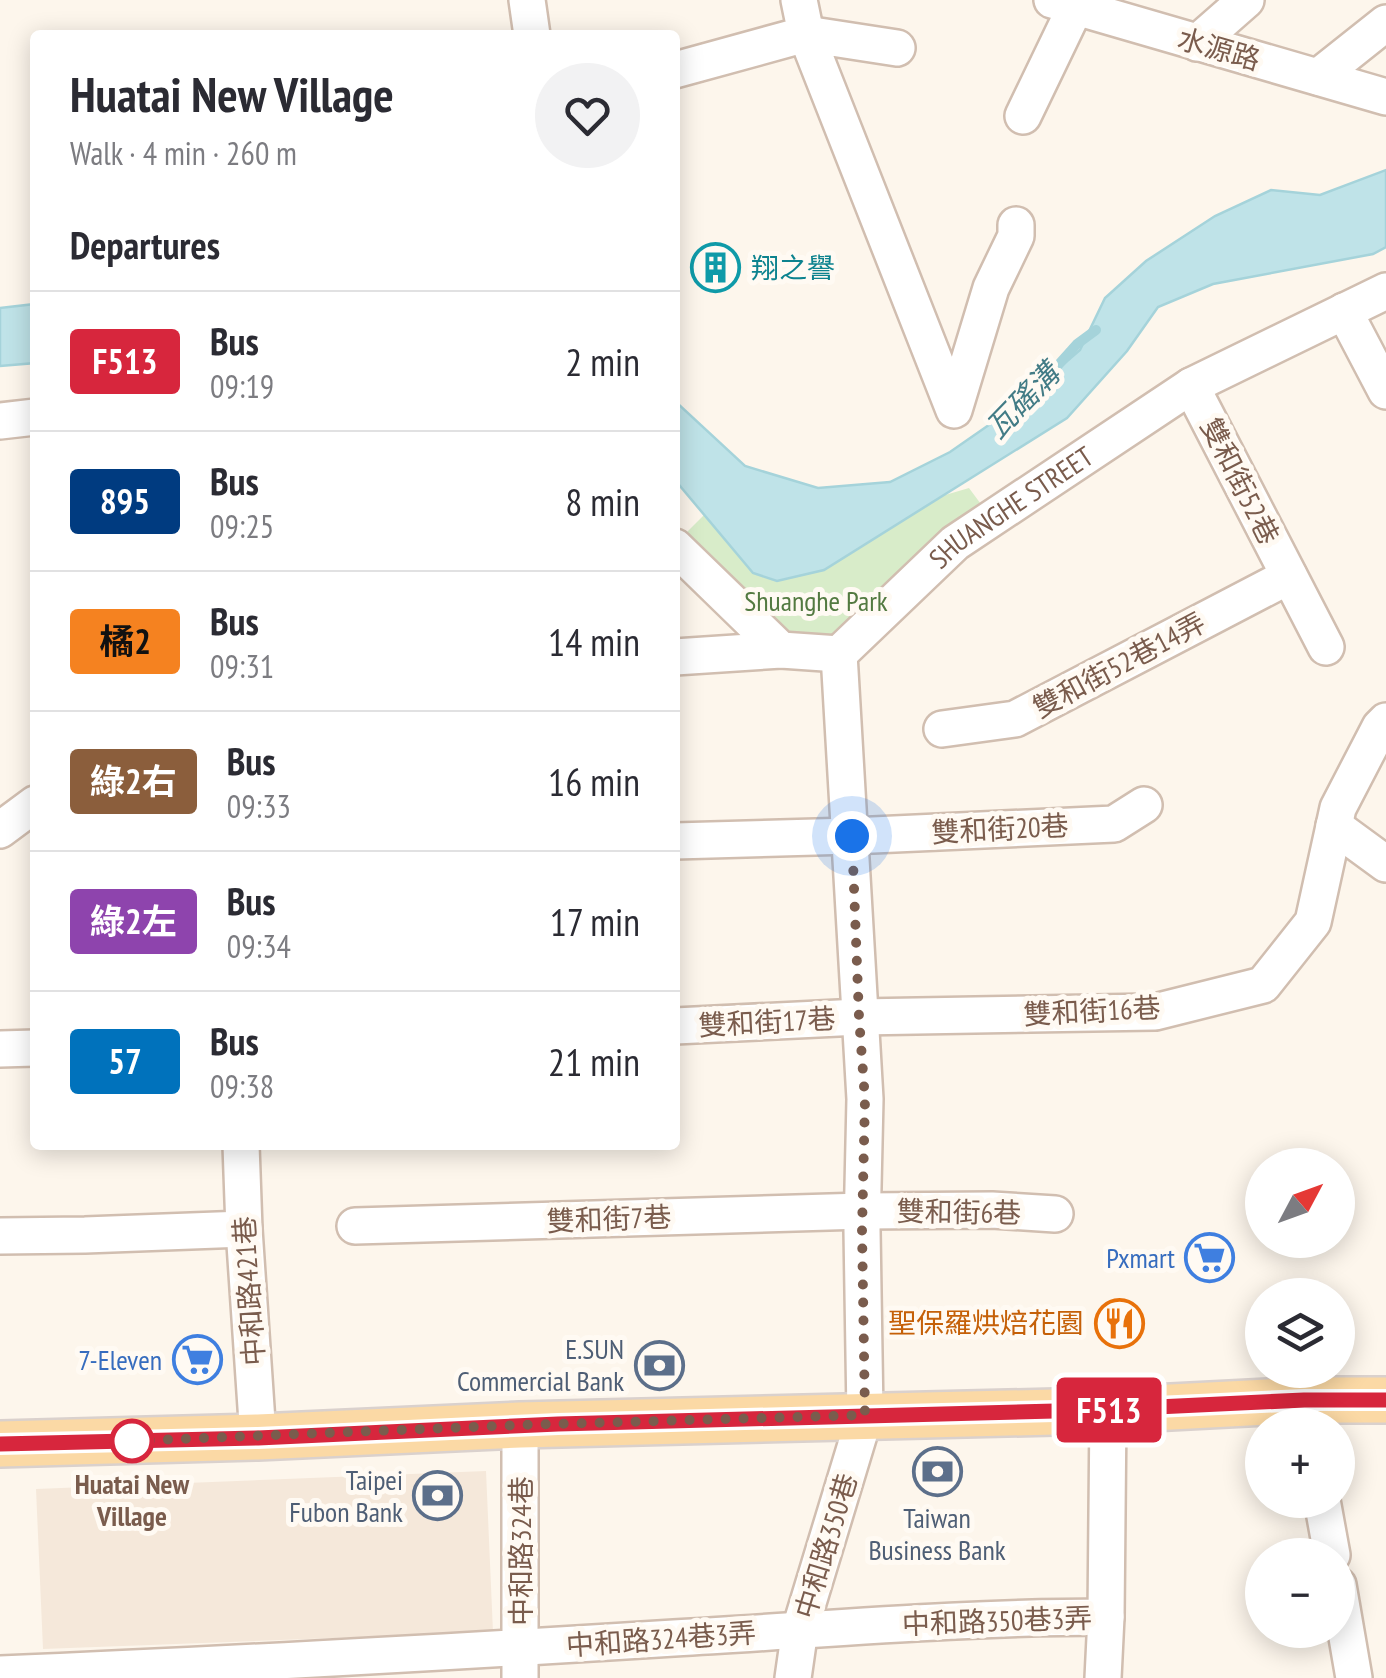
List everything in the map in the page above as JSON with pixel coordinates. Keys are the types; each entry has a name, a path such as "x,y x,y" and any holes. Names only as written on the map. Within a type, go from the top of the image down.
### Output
{"main road":[{"path":"1332,1408 1385,1398"},
{"path":"0,1444 865,1415 1108,1410 1245,1412"}],"street":[{"path":"527,0 531,30"},
{"path":"1198,43 1246,0"},
{"path":"1023,116 1070,3"},
{"name":"水源路","path":"1070,3 1386,97"},
{"path":"680,68 802,17 898,48"},
{"path":"802,17 954,410 991,288 1016,236 1016,225"},
{"path":"1318,77 1386,22"},
{"name":"SHUANGHE STREET","path":"839,654 956,543 1191,386 1386,291"},
{"path":"1344,312 1386,391"},
{"name":"雙和街52巷","path":"1191,386 1326,647"},
{"path":"0,421 30,418"},
{"path":"680,552 781,650"},
{"name":"雙和街52巷14弄","path":"942,729 1014,719 1289,576"},
{"path":"680,656 781,650 839,654 865,1100 862,1211 865,1415"},
{"name":"雙和街16巷","path":"859,1017 1155,1012 1263,986 1313,922 1338,808 1386,721"},
{"name":"雙和街20巷","path":"680,841 1114,824 1144,805"},
{"path":"0,830 30,808"},
{"path":"1334,826 1386,864"},
{"name":"雙和街17巷","path":"680,1026 859,1017"},
{"path":"0,1049 30,1048"},
{"name":"中和路421巷","path":"241,1150 258,1438"},
{"name":"雙和街6巷","path":"862,1211 992,1210 1055,1214"},
{"name":"雙和街7巷","path":"355,1226 862,1211"},
{"path":"0,1236 244,1229"},
{"name":"中和路350巷3弄","path":"800,1629 1106,1617 1108,1410"},
{"name":"中和路350巷","path":"792,1678 800,1629 865,1415"},
{"name":"中和路324巷","path":"520,1425 521,1663"},
{"path":"1103,1678 1106,1617"},
{"name":"中和路324巷3弄","path":"0,1674 261,1663 521,1663 800,1629"},
{"path":"1349,1648 1354,1678"}],"shaded area":[{"path":"486,1471 493,1632 43,1649 36,1489"}],"green space":[{"name":"Shuanghe Park","path":"969,488 992,519 836,660 781,650 680,549 680,539 715,504 935,498"}],"water":[{"path":"1386,170 1386,247 1373,254 1213,284 1158,307 1127,351 1067,418 824,570 777,581 753,573 680,486 680,406 745,466 818,488 890,482 950,452 1009,411 1080,350 1105,298 1146,261 1215,216 1271,190 1320,195"},
{"path":"30,305 30,363 0,366 0,308"}],"waterway":[{"name":"瓦磘溝","path":"1034,392 1077,344 1096,330"}],"bus line":[{"name":"F513","path":"0,1444 1386,1400"}],"place":[{"name":"翔之譽","path":"716,268"},
{"name":"Pxmart","path":"1210,1258"},
{"name":"聖保羅烘焙花園","path":"1119,1323"},
{"name":"7-Eleven","path":"197,1360"},
{"name":"E.SUN Commercial Bank","path":"659,1365"},
{"name":"Huatai New Village","path":"132,1441"},
{"name":"Taiwan Business Bank","path":"937,1471"},
{"name":"Taipei Fubon Bank","path":"438,1496"}],"route":[{"path":"132,1441 865,1415 862,1230 865,1100 852,836"}]}
